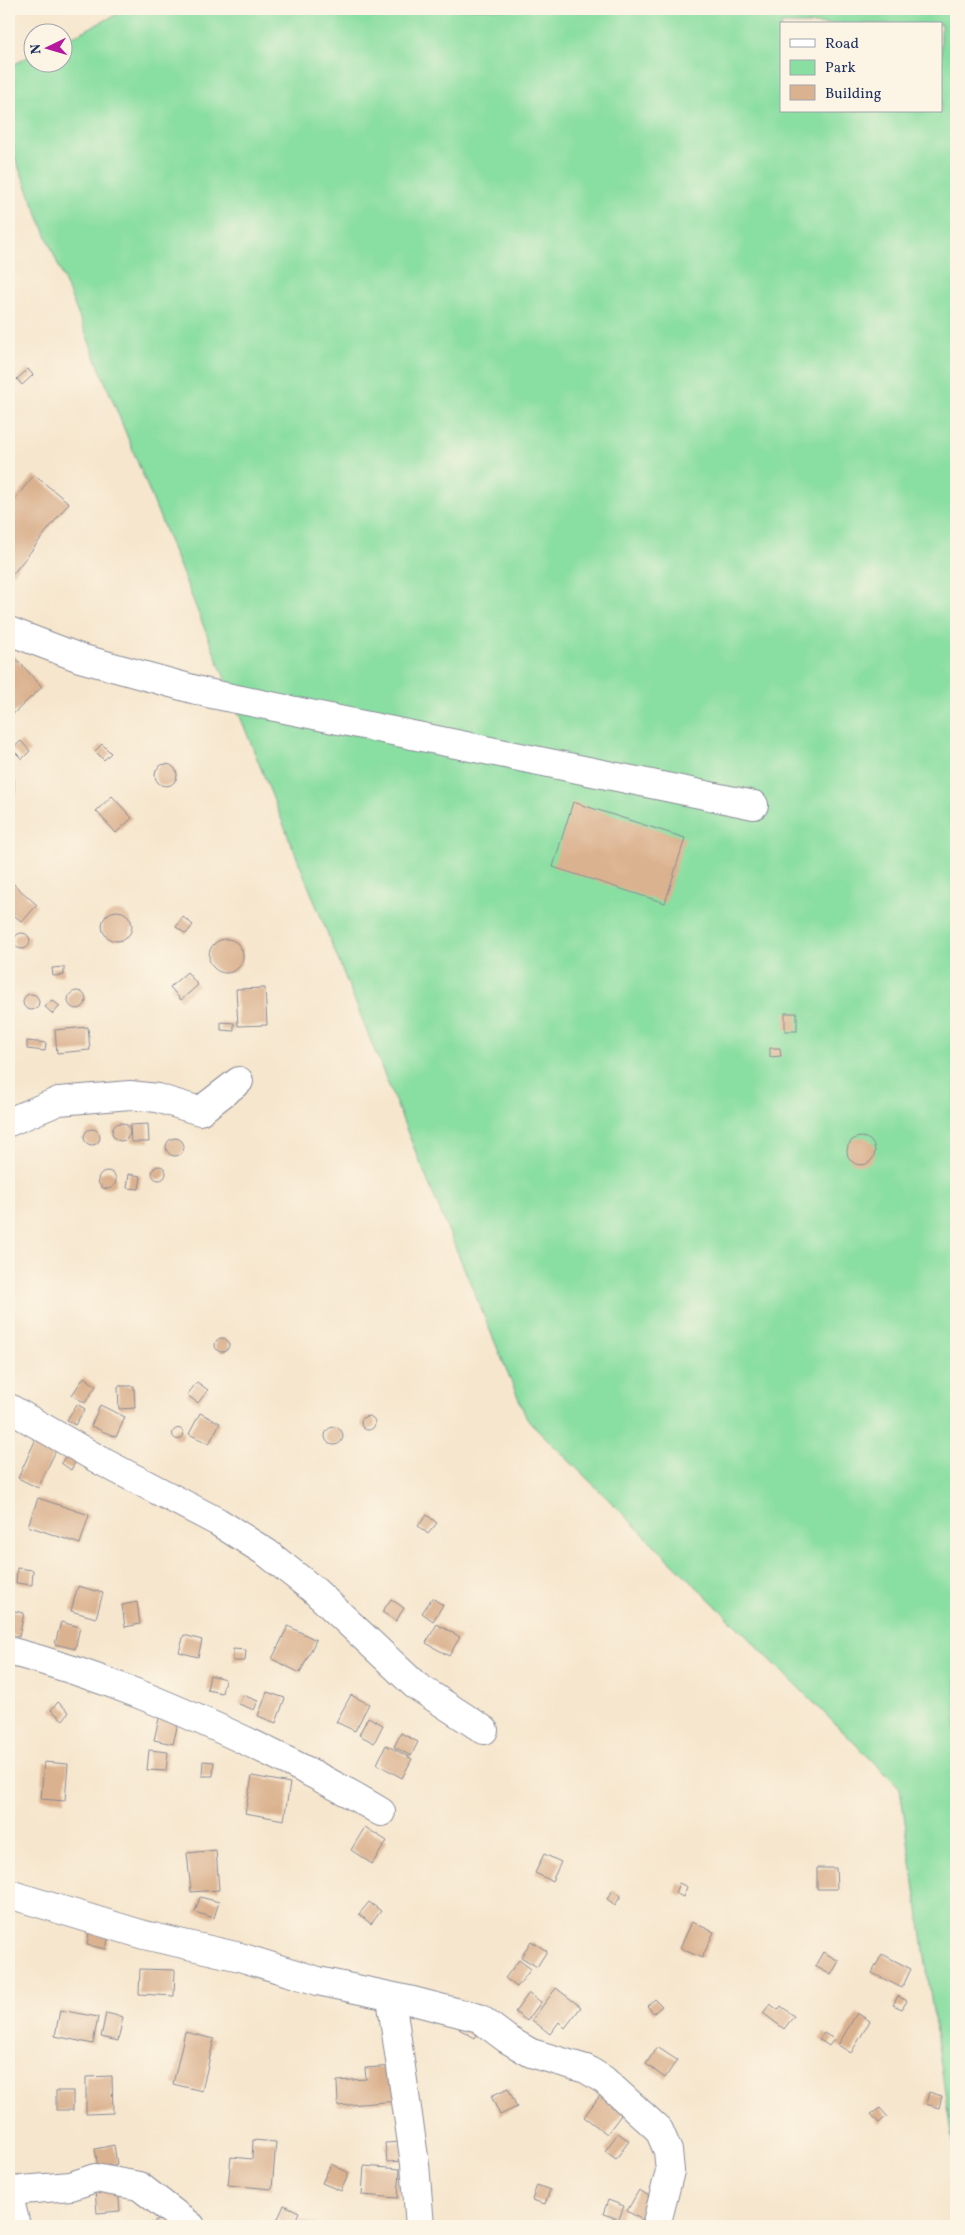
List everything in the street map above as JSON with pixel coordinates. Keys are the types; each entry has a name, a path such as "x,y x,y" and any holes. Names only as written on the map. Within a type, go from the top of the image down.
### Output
{"street":[{"path":"9,631 80,658 207,694 754,805"},
{"path":"9,1122 59,1101 130,1095 157,1098 200,1111 239,1081"},
{"path":"9,1408 103,1462 218,1522 266,1553 315,1590 415,1685 484,1730"},
{"path":"9,1651 74,1670 152,1699 233,1734 346,1790 381,1812"},
{"path":"9,1894 144,1935 240,1957 318,1981 479,2018 507,2039 531,2053 586,2069 604,2080 659,2130 668,2151 670,2171 656,2226"},
{"path":"392,1998 414,2154 420,2226"},
{"path":"9,2191 71,2186 95,2178 139,2186 191,2226"},
{"path":"9,2196 16,2226"}],"green space":[{"path":"128,9 956,9 956,2167 900,1788 527,1419 416,1153 9,143 9,67 22,60 22,72 72,72 72,37"}],"building":[{"path":"28,369 33,375 22,385 17,379"},
{"path":"34,475 69,503 13,574 9,570 9,493 15,499"},
{"path":"14,656 42,687 13,714 9,709 9,660"},
{"path":"21,741 30,751 22,759 12,749"},
{"path":"102,744 111,753 104,760 95,751"},
{"path":"166,764 174,767 177,775 174,783 166,786 158,783 155,775 158,767"},
{"path":"14,778 14,792 9,792 9,779"},
{"path":"112,796 132,818 116,833 96,811"},
{"path":"573,802 685,838 665,903 553,867"},
{"path":"9,880 37,905 22,922 9,911"},
{"path":"117,911 127,916 132,926 127,936 117,941 107,936 102,926 107,916"},
{"path":"183,917 193,925 186,934 176,927"},
{"path":"22,933 28,935 30,941 28,947 22,949 16,947 14,941 16,935"},
{"path":"226,939 238,944 243,956 238,968 226,973 214,968 209,956 214,944"},
{"path":"64,967 64,975 53,976 52,968"},
{"path":"187,972 198,985 181,1000 170,987"},
{"path":"265,988 267,1025 238,1026 236,989"},
{"path":"77,991 83,994 86,1000 83,1006 77,1009 71,1006 68,1000 71,994"},
{"path":"28,994 34,994 39,999 37,1008 28,1010 23,1005 23,999"},
{"path":"52,1000 60,1006 53,1014 45,1007"},
{"path":"785,1013 797,1013 797,1031 785,1031"},
{"path":"221,1022 234,1023 234,1031 221,1030"},
{"path":"88,1027 90,1050 57,1053 55,1030"},
{"path":"27,1041 46,1043 45,1051 27,1049"},
{"path":"770,1048 780,1048 781,1056 770,1057"},
{"path":"121,1123 127,1126 130,1132 127,1138 121,1141 115,1138 112,1132 115,1126"},
{"path":"148,1124 149,1142 131,1142 130,1125"},
{"path":"89,1129 95,1129 100,1134 98,1143 89,1145 84,1140 84,1134"},
{"path":"861,1137 871,1141 875,1151 871,1161 861,1165 851,1161 847,1151 851,1141"},
{"path":"175,1138 181,1141 184,1147 181,1153 175,1156 169,1153 166,1147 169,1141"},
{"path":"156,1166 162,1166 166,1173 162,1180 156,1180 152,1176 152,1170"},
{"path":"107,1171 113,1174 116,1180 113,1186 107,1189 101,1186 98,1180 101,1174"},
{"path":"129,1174 141,1176 139,1189 127,1188"},
{"path":"222,1338 227,1340 229,1345 227,1350 222,1352 217,1350 215,1345 217,1340"},
{"path":"84,1377 96,1386 85,1403 72,1395"},
{"path":"197,1382 208,1390 198,1403 187,1395"},
{"path":"118,1386 134,1386 135,1408 119,1409"},
{"path":"77,1404 85,1409 75,1425 67,1420"},
{"path":"100,1405 125,1417 116,1437 91,1426"},
{"path":"200,1413 220,1423 209,1444 189,1434"},
{"path":"368,1416 373,1418 375,1423 373,1428 368,1430 363,1428 361,1423 363,1418"},
{"path":"9,1423 15,1426 9,1440"},
{"path":"330,1427 338,1427 343,1432 341,1443 330,1445 325,1440 325,1432"},
{"path":"178,1428 184,1434 178,1440 172,1434"},
{"path":"40,1430 61,1440 38,1488 18,1478"},
{"path":"69,1451 78,1457 71,1470 61,1463"},
{"path":"38,1498 89,1515 80,1544 28,1526"},
{"path":"427,1515 437,1523 428,1534 418,1526"},
{"path":"17,1568 33,1570 32,1585 16,1583"},
{"path":"78,1586 103,1593 96,1618 71,1611"},
{"path":"432,1598 443,1605 433,1621 422,1613"},
{"path":"391,1599 404,1608 396,1621 382,1612"},
{"path":"137,1602 140,1624 125,1627 122,1605"},
{"path":"9,1610 24,1613 19,1637 9,1634"},
{"path":"61,1622 80,1627 75,1649 55,1644"},
{"path":"437,1624 460,1637 449,1656 426,1643"},
{"path":"288,1626 316,1640 300,1673 272,1659"},
{"path":"184,1635 202,1640 198,1657 179,1652"},
{"path":"233,1649 246,1650 245,1661 233,1661"},
{"path":"210,1675 225,1679 222,1693 207,1690"},
{"path":"267,1692 285,1698 276,1723 258,1716"},
{"path":"243,1695 258,1701 254,1710 239,1704"},
{"path":"351,1695 369,1704 355,1731 336,1722"},
{"path":"58,1702 69,1712 63,1720 51,1710"},
{"path":"160,1714 179,1719 173,1744 154,1740"},
{"path":"368,1717 383,1725 374,1743 359,1735"},
{"path":"401,1733 418,1742 411,1756 394,1747"},
{"path":"386,1745 412,1759 402,1778 377,1764"},
{"path":"149,1750 168,1752 166,1771 147,1770"},
{"path":"203,1761 214,1762 213,1776 202,1776"},
{"path":"44,1762 68,1764 65,1801 41,1799"},
{"path":"252,1776 290,1783 284,1820 245,1813"},
{"path":"365,1827 387,1841 372,1864 351,1850"},
{"path":"216,1850 219,1890 191,1892 187,1853"},
{"path":"544,1854 561,1862 552,1881 535,1873"},
{"path":"817,1868 836,1868 837,1889 817,1889"},
{"path":"679,1883 687,1887 683,1897 675,1893"},
{"path":"613,1890 621,1896 615,1905 607,1899"},
{"path":"200,1897 219,1902 214,1918 195,1912"},
{"path":"369,1902 381,1911 371,1924 359,1914"},
{"path":"692,1922 714,1932 702,1958 680,1948"},
{"path":"90,1927 110,1931 106,1949 87,1945"},
{"path":"531,1941 547,1951 537,1967 521,1957"},
{"path":"823,1952 839,1961 831,1975 815,1966"},
{"path":"882,1954 911,1969 902,1988 872,1973"},
{"path":"519,1960 531,1969 517,1987 505,1978"},
{"path":"140,1969 175,1970 174,1996 139,1994"},
{"path":"556,1988 581,2007 565,2028 559,2022 550,2034 532,2020"},
{"path":"529,1993 541,2002 527,2021 515,2012"},
{"path":"898,1996 907,2001 902,2009 893,2005"},
{"path":"655,1999 662,2006 654,2013 647,2006"},
{"path":"770,2004 778,2010 781,2006 794,2016 784,2029 763,2013"},
{"path":"60,2010 98,2017 93,2044 55,2036"},
{"path":"106,2013 123,2017 118,2041 101,2037"},
{"path":"857,2013 870,2021 851,2053 838,2045"},
{"path":"466,2017 482,2026 475,2038 459,2029"},
{"path":"185,2032 214,2039 202,2091 173,2084"},
{"path":"824,2033 834,2039 829,2046 819,2039"},
{"path":"657,2047 677,2060 665,2078 646,2064"},
{"path":"394,2066 397,2101 338,2106 337,2081 366,2079 365,2068"},
{"path":"112,2076 113,2113 86,2114 86,2077"},
{"path":"606,2087 629,2104 607,2134 584,2117"},
{"path":"508,2088 517,2107 500,2115 491,2096"},
{"path":"56,2091 73,2091 73,2110 56,2110"},
{"path":"929,2092 942,2096 939,2108 926,2104"},
{"path":"880,2108 887,2116 879,2123 871,2114"},
{"path":"618,2133 629,2141 616,2159 605,2151"},
{"path":"253,2140 276,2142 272,2189 228,2185 231,2157 252,2159"},
{"path":"402,2142 403,2161 387,2162 385,2143"},
{"path":"114,2145 117,2164 98,2167 95,2149"},
{"path":"331,2164 349,2173 341,2191 322,2183"},
{"path":"364,2166 400,2169 398,2198 362,2195"},
{"path":"537,2185 550,2190 545,2204 532,2200"},
{"path":"118,2189 120,2211 97,2213 95,2191"},
{"path":"639,2190 656,2200 644,2221 627,2211"},
{"path":"608,2200 624,2206 619,2219 603,2214"},
{"path":"284,2205 299,2212 293,2226 277,2221"},
{"path":"300,2219 321,2226 298,2226"},
{"path":"155,2220 180,2223 179,2226 155,2226"}]}
